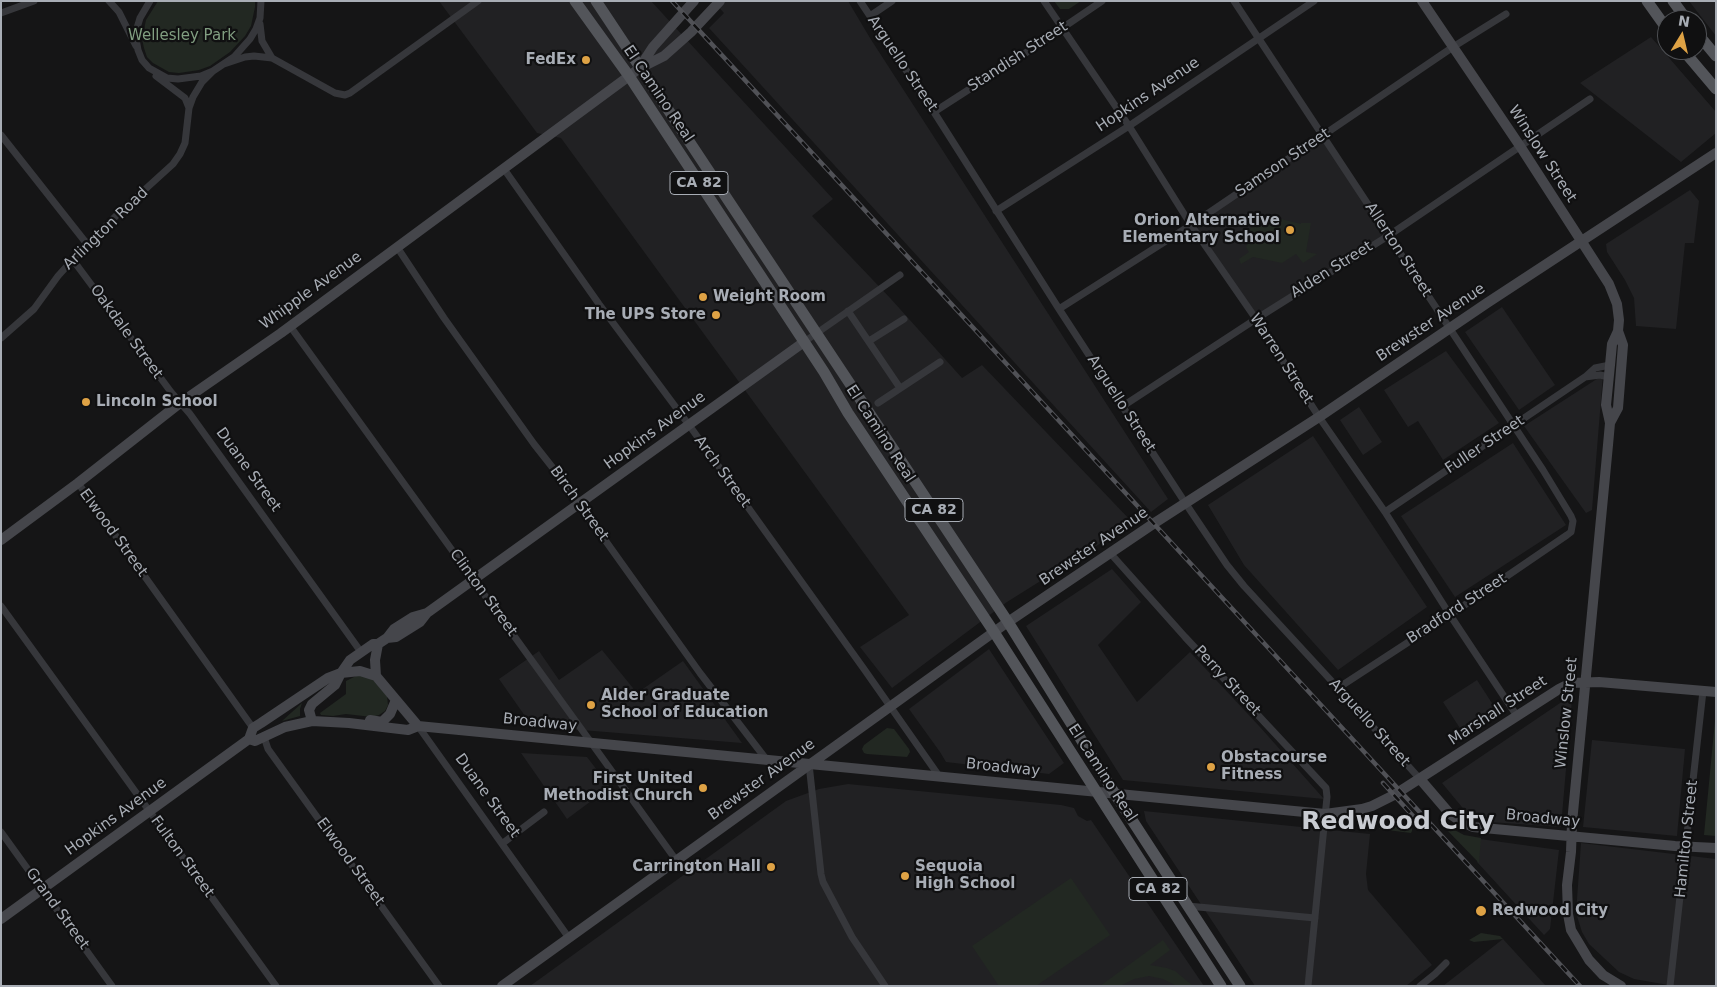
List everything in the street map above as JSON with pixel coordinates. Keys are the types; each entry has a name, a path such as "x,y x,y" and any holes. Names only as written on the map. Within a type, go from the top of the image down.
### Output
{"main road":[{"name":"El Camino Real","path":"574,1 629,76 804,342 848,413 994,632 1221,986"},
{"name":"El Camino Real","path":"596,1 1008,622 1240,986"},
{"path":"1647,1 1657,15"},
{"path":"1707,45 1716,56"},
{"path":"1691,60 1716,89"}],"street":[{"path":"1,14 34,1"},
{"path":"109,1 118,12 142,60 150,71 185,98 189,108"},
{"path":"138,50 136,38 140,18 150,1"},
{"path":"224,64 254,56 272,58 335,93 345,95 478,1"},
{"name":"Whipple Avenue","path":"640,68 653,46 694,1"},
{"name":"Whipple Avenue","path":"1,540 78,483 180,403 290,326 640,68 664,56 691,32 720,1"},
{"name":"Arguello Street","path":"860,1 934,112 996,212 1186,504 1244,586 1420,779"},
{"path":"870,16 892,1"},
{"name":"Warren Street","path":"1044,1 1129,126 1191,225 1256,319 1319,417 1385,512 1517,716"},
{"name":"Standish Street","path":"934,112 1102,1"},
{"name":"Allerton Street","path":"1234,1 1572,516 1572,526"},
{"name":"Hopkins Avenue","path":"996,212 1129,126 1314,1"},
{"name":"Winslow Street","path":"1422,1 1520,146 1609,284 1617,304 1618,331 1623,345 1618,408 1610,423"},
{"path":"262,3 260,18 262,41 272,58"},
{"name":"Samson Street","path":"1059,309 1191,225 1453,47 1506,14"},
{"path":"142,60 149,68 167,78 178,80 201,76 213,71 234,57 250,39 260,18"},
{"name":"Arlington Road","path":"1,338 34,310 87,244 173,164 180,154 184,143 189,108 197,89 213,71"},
{"name":"Alden Street","path":"1123,406 1388,236 1590,99"},
{"path":"1,135 87,244"},
{"name":"Brewster Avenue","path":"502,986 1008,622 1319,417 1580,241 1716,153"},
{"name":"Arch Street","path":"504,169 939,776"},
{"name":"Birch Street","path":"397,247 444,318 534,444 580,504 700,673 766,759"},
{"name":"Oakdale Street","path":"73,260 180,403"},
{"name":"Hopkins Avenue","path":"312,721 309,710 312,704 335,685 350,660 373,644 378,644 388,638 394,629 413,617 428,613 900,275"},
{"path":"848,311 900,388"},
{"path":"869,341 904,319"},
{"name":"Clinton Street","path":"290,326 676,860"},
{"name":"Winslow Street","path":"1618,331 1612,344 1606,406 1610,423 1567,884 1568,914 1571,930 1589,960 1603,975 1621,986"},
{"path":"878,403 940,362"},
{"name":"Fuller Street","path":"1385,512 1586,377 1595,368 1610,365"},
{"path":"1586,377 1600,375 1609,377"},
{"name":"Duane Street","path":"180,403 361,652"},
{"name":"Elwood Street","path":"78,483 254,728"},
{"name":"Bradford Street","path":"1338,688 1450,615 1567,535 1571,532 1572,526"},
{"name":"Perry Street","path":"1111,554 1185,637 1324,785 1327,792 1308,986"},
{"name":"Fulton Street","path":"1,606 276,986"},
{"path":"341,673 360,671 376,676 375,660 378,644"},
{"name":"Hopkins Avenue","path":"254,728 328,678 341,673"},
{"name":"Duane Street","path":"376,676 418,726 569,938"},
{"name":"Marshall Street","path":"1420,779 1566,686 1585,682 1716,692"},
{"name":"Hamilton Street","path":"1670,986 1703,691"},
{"path":"349,723 354,718 382,722 390,714 396,700"},
{"path":"264,737 268,726 279,718 281,710"},
{"name":"Broadway","path":"264,737 285,727 312,721 408,730 418,726 1325,814 1372,806 1420,779 1450,814 1473,827 1571,837 1716,848"},
{"path":"249,740 254,728"},
{"name":"Hopkins Avenue","path":"1,919 249,740 255,741 264,737"},
{"name":"Elwood Street","path":"264,737 268,749 439,986"},
{"path":"810,764 823,882 852,938 885,986"},
{"path":"503,843 544,812"},
{"name":"Grand Street","path":"1,832 112,986"},
{"path":"1188,906 1315,918"},
{"path":"1420,986 1446,963"}],"shaded area":[{"path":"439,1 651,1 833,199 812,216 891,299 962,378 982,365 1133,523 1007,602 892,688 860,647 909,615 561,138 537,133"},
{"path":"713,1 848,1 1168,499 1151,512 709,28 724,13"},
{"path":"1689,1 1716,1 1716,36 1707,24 1707,10 1696,10"},
{"path":"1651,37 1657,44 1657,60 1671,60 1716,112 1716,133 1681,162 1580,83"},
{"name":"Orion Alternative Elementary School","path":"1323,136 1388,236 1256,319 1191,225"},
{"path":"1690,190 1699,201 1694,243 1685,243 1676,329 1636,326 1634,298 1607,252 1606,244"},
{"path":"1502,307 1555,385 1519,410 1465,332"},
{"path":"1446,351 1499,423 1443,460 1418,421 1408,427 1384,390"},
{"path":"1603,375 1592,510 1586,513 1524,426"},
{"path":"1359,407 1382,442 1363,455 1340,420"},
{"path":"1313,436 1427,607 1338,670 1244,565 1208,505"},
{"path":"1513,443 1566,525 1455,597 1401,516"},
{"path":"1112,569 1141,602 1098,645 1137,702 1190,652 1324,799 1123,780 1026,626"},
{"path":"989,649 1064,763 1049,774 946,762 909,709"},
{"path":"602,650 637,693 683,661 742,743 532,726 499,679 539,651 559,680"},
{"path":"1477,680 1499,714 1465,736 1443,702"},
{"path":"1566,699 1572,699 1561,827 1490,822 1476,819 1466,812 1442,783"},
{"path":"1592,740 1685,749 1677,836 1583,827"},
{"path":"521,753 587,757 610,787 567,819"},
{"name":"Sequoia High School","path":"848,784 1061,805 1074,808 1078,816 1087,821 1091,820 1204,986 530,986 786,801 819,789"},
{"path":"1144,811 1370,834 1366,874 1368,890 1432,965 1406,986 1255,986 1146,821"},
{"path":"1480,839 1559,850 1550,929 1544,935 1477,862"},
{"path":"1581,843 1716,859 1716,986 1674,986 1634,979 1619,972 1589,944 1582,932 1576,913"},
{"path":"1503,939 1546,986 1443,986"}],"green space":[{"name":"Wellesley Park","path":"158,1 255,1 255,7 251,26 245,36 230,52 210,66 179,73 169,72 153,63 147,57 144,48 142,39 146,20"},
{"path":"1054,1 1081,1 1069,9 1060,9"},
{"path":"1269,216 1301,224 1311,223 1306,252 1317,254 1303,263 1296,254 1282,263 1253,257 1241,264 1239,259 1249,252 1246,247 1249,239 1245,232"},
{"path":"361,675 372,679 387,696 388,705 385,711 372,717 346,714 321,715 320,713 346,694 346,681"},
{"path":"302,703 300,716 282,721"},
{"path":"1716,710 1716,836 1704,835"},
{"path":"887,728 894,729 909,749 910,752 907,757 864,753 862,749 864,745"},
{"path":"1380,823 1412,827 1412,831 1411,833 1379,829"},
{"path":"1447,826 1464,835 1481,838 1479,863 1445,828"},
{"path":"1071,878 1110,935 1036,986 999,986 972,946"},
{"path":"1481,933 1500,936 1503,939 1474,942 1469,940"},
{"path":"1163,940 1170,950 1150,965 1175,971 1193,986 1177,986 1163,979 1149,976 1134,979 1120,986 1100,986"}],"railway":[{"path":"672,1 1580,986"},
{"path":"1383,783 1413,816"}],"place":[{"name":"FedEx","path":"586,60"},
{"name":"Orion Alternative Elementary School","path":"1290,230"},
{"name":"Weight Room","path":"703,297"},
{"name":"The UPS Store","path":"716,315"},
{"name":"Lincoln School","path":"86,402"},
{"name":"Alder Graduate School of Education","path":"591,705"},
{"name":"Obstacourse Fitness","path":"1211,767"},
{"name":"First United Methodist Church","path":"703,788"},
{"name":"Carrington Hall","path":"771,867"},
{"name":"Sequoia High School","path":"905,876"},
{"name":"Redwood City","path":"1481,911"}],"district":[{"name":"Redwood City","path":"1398,822"}]}
